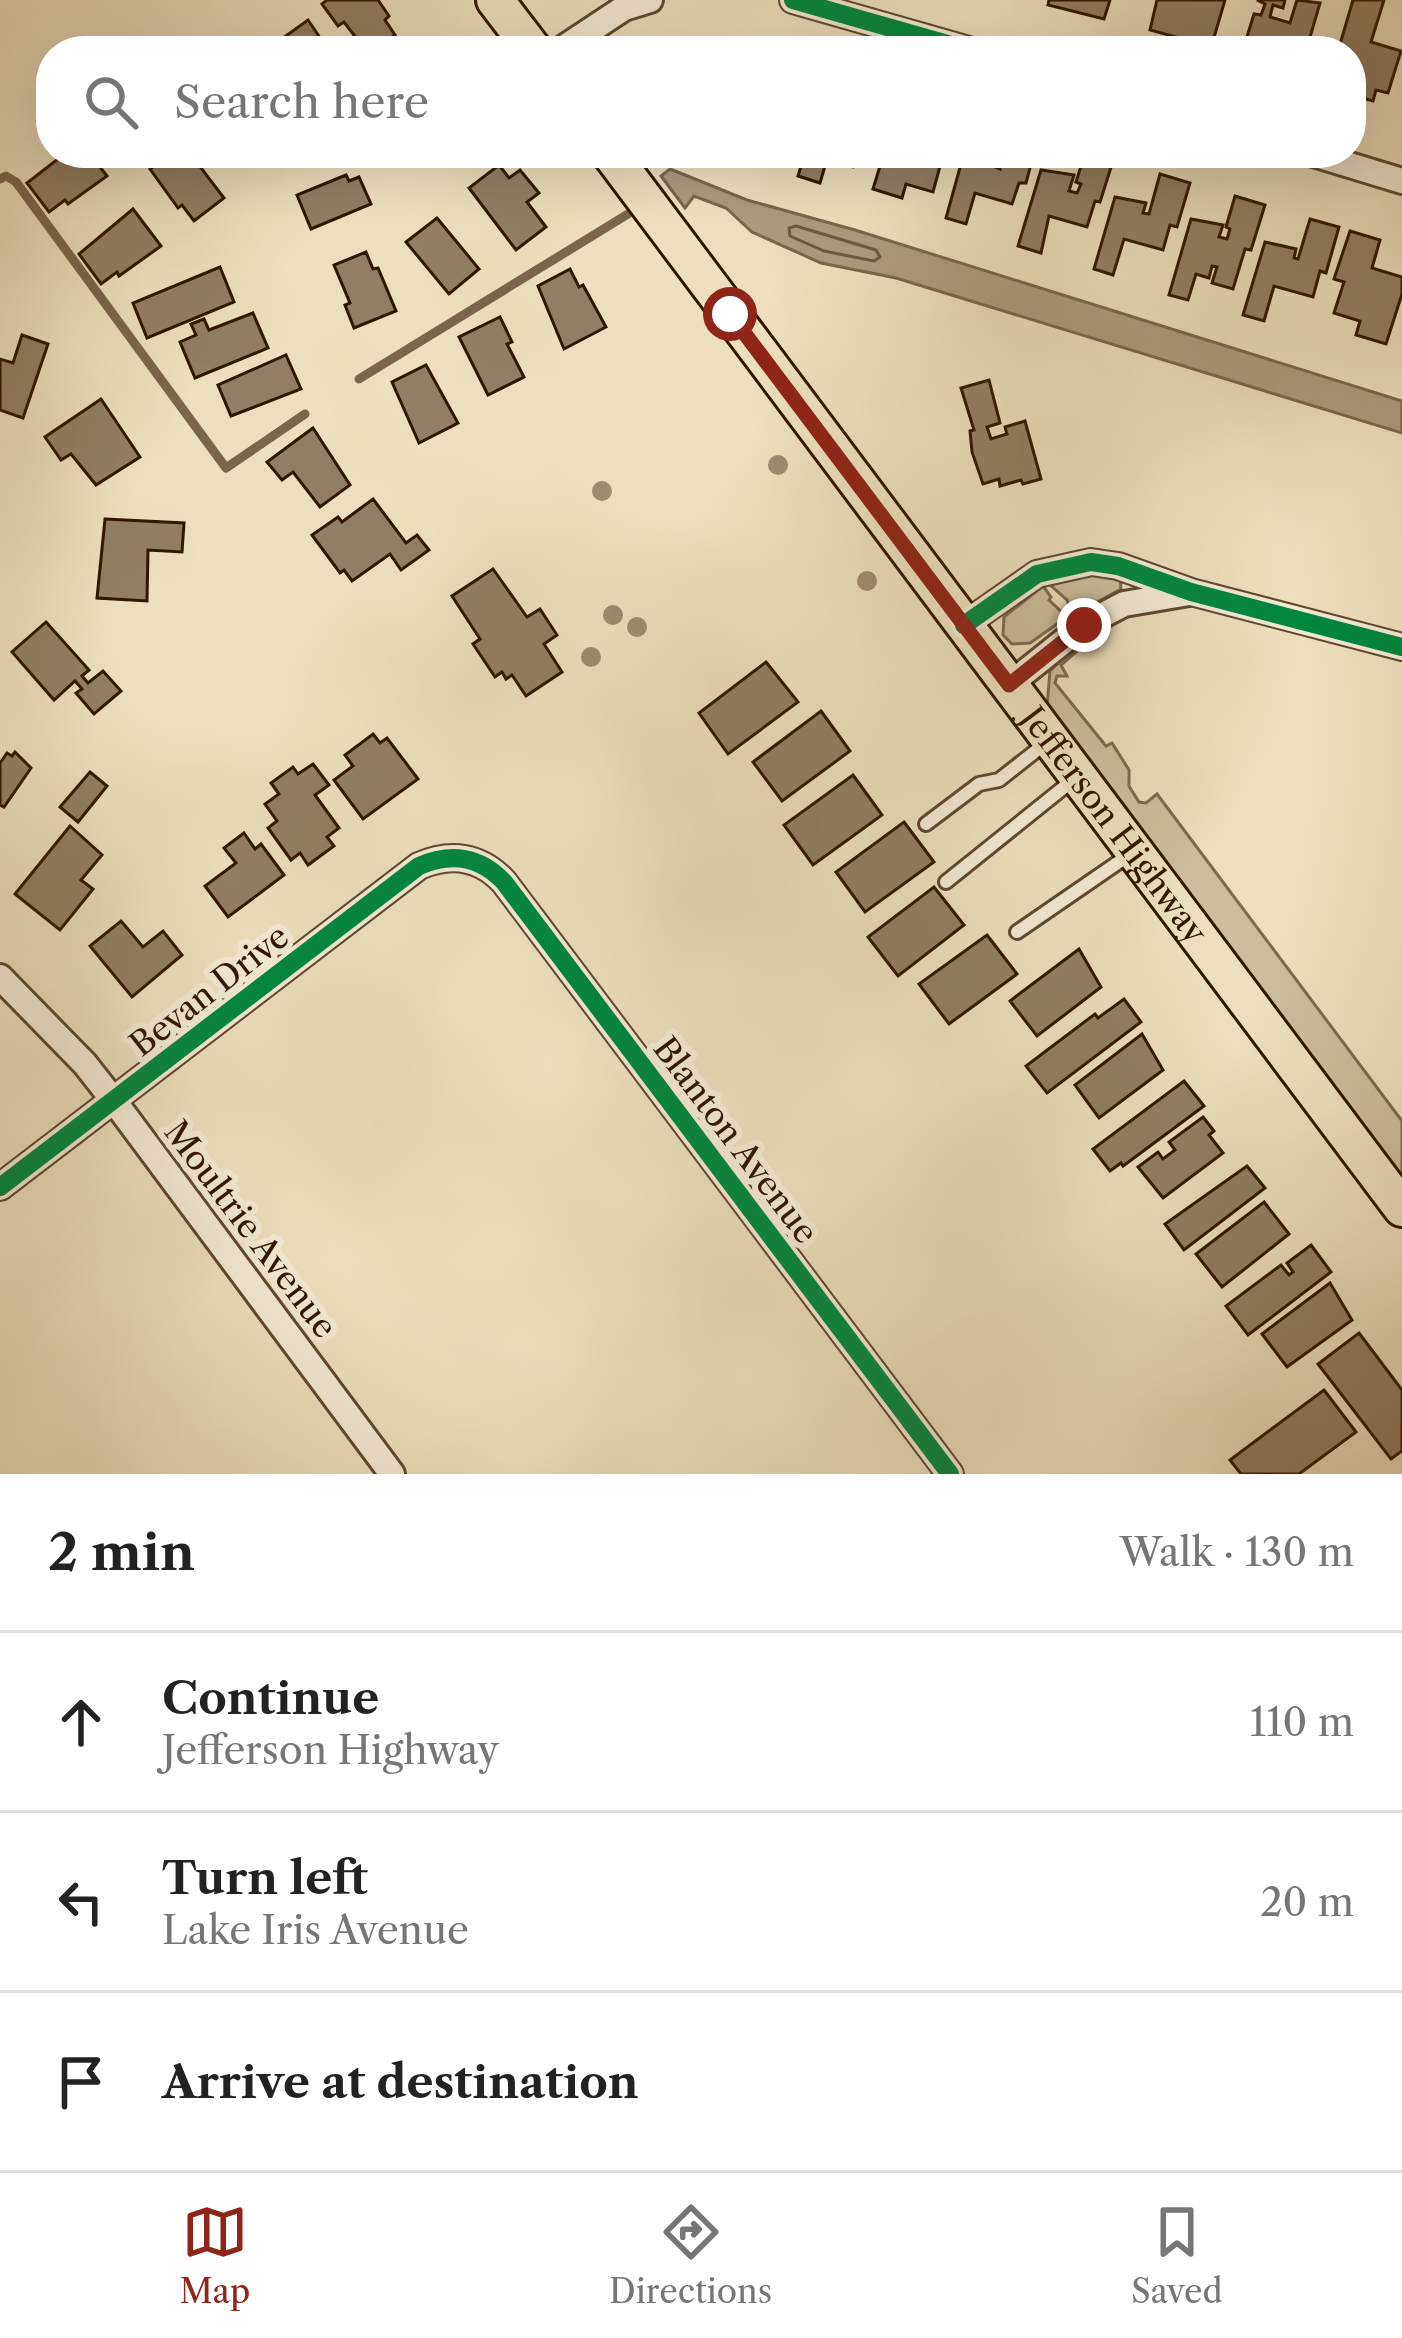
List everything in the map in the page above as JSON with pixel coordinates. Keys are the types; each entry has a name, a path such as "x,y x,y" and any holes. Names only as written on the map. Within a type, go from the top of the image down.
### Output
{"main road":[{"path":"495,0 523,36"},
{"name":"Jefferson Highway","path":"621,168 1402,1208"}],"street":[{"path":"582,36 624,8 650,0"},
{"path":"793,0 858,8 932,36"},
{"path":"1359,168 1402,181"},
{"path":"964,626 1037,574 1091,562 1402,647"},
{"path":"1009,685 1104,614 1124,604 1191,592"},
{"name":"Bevan Drive","path":"0,1187 419,866 436,859 462,858"},
{"name":"Blanton Avenue","path":"462,858 486,865 504,882 950,1474"},
{"name":"Moultrie Avenue","path":"0,977 115,1101 392,1474"}],"lane":[{"path":"926,824 980,784 999,780 1052,739"},
{"path":"946,882 1079,775"},
{"path":"1017,932 1135,850"}],"shaded area":[{"path":"1089,572 1120,577 1121,589 1073,615 1067,600 1049,584"},
{"path":"1043,586 1049,600 1067,617 1030,643 1012,644 1003,635 1004,617"},
{"path":"1073,648 1076,652 1061,665 1067,676 1057,676 1055,683 1106,746 1112,743 1129,770 1129,786 1139,802 1146,803 1157,794 1402,1121 1402,1183 1047,707 1050,671"}],"water":[{"path":"670,169 747,200 1402,401 1402,433 896,278 821,263 752,232 726,208 694,196 685,208 661,176"}],"building":[{"path":"327,0 378,0 395,35 355,36 344,22 338,26 322,4"},
{"path":"1049,0 1110,0 1104,19 1048,5"},
{"path":"1157,0 1225,0 1214,36 1172,36 1150,30"},
{"path":"1257,0 1285,0 1283,8 1273,5 1270,17 1290,23 1297,0 1320,3 1310,36 1247,36 1254,14 1261,15 1265,4"},
{"path":"1353,0 1384,0 1371,42 1401,51 1388,93 1376,90 1373,101 1366,99 1366,36 1342,36"},
{"path":"308,20 319,36 286,36"},
{"path":"46,168 101,168 107,176 49,212 27,183"},
{"path":"201,168 224,198 194,221 182,205 178,208 150,169"},
{"path":"495,168 501,168 509,178 520,170 539,193 527,202 546,227 516,250 469,188"},
{"path":"800,168 824,168 820,183 798,176"},
{"path":"879,168 940,168 933,192 906,184 902,198 873,189"},
{"path":"960,168 1030,168 1012,204 975,193 966,224 946,218"},
{"path":"1080,168 1111,168 1087,227 1049,216 1041,253 1018,246 1041,170 1074,175 1069,191 1077,193 1081,184 1076,182"},
{"path":"1160,174 1190,183 1177,227 1170,225 1163,250 1124,239 1113,275 1094,269 1115,197 1146,203 1143,213 1149,214"},
{"path":"346,175 349,181 359,177 371,204 311,229 297,195"},
{"path":"1235,196 1265,205 1233,289 1212,283 1217,267 1212,266 1209,278 1196,274 1188,300 1169,295 1191,219 1223,225 1219,237 1227,239"},
{"path":"133,209 161,246 101,284 79,254"},
{"path":"437,218 479,269 449,294 406,242"},
{"path":"1310,219 1339,227 1326,273 1320,271 1313,297 1274,286 1264,321 1243,315 1265,242 1296,249 1294,258 1298,259"},
{"path":"1350,231 1380,240 1372,268 1402,277 1402,294 1386,344 1356,335 1360,321 1334,313 1344,282 1334,279"},
{"path":"366,252 396,311 354,328 345,305 350,303 334,265"},
{"path":"220,267 234,302 147,338 133,303"},
{"path":"570,269 606,327 564,349 538,286"},
{"path":"253,313 268,348 195,378 180,342 196,335 191,324 204,319 209,330"},
{"path":"500,317 524,377 488,395 459,337"},
{"path":"22,335 48,344 23,418 0,410 0,359 13,363"},
{"path":"286,355 301,389 231,416 218,385"},
{"path":"426,365 458,423 419,443 392,382"},
{"path":"989,380 1000,423 987,427 991,439 1007,434 1005,427 1025,421 1041,479 1000,486 999,479 983,484 961,388"},
{"path":"101,399 140,457 96,485 71,454 61,460 45,437"},
{"path":"313,428 350,485 320,507 293,472 282,480 267,462"},
{"path":"373,499 406,543 417,535 429,550 401,570 390,554 352,581 344,570 340,573 312,535 338,517 342,522"},
{"path":"105,519 184,523 182,552 148,550 147,601 97,598"},
{"path":"493,569 527,617 540,609 557,635 544,644 562,672 526,696 512,675 506,679 502,672 495,677 473,644 480,639 452,596"},
{"path":"46,622 89,670 82,676 88,683 103,671 121,691 94,714 76,693 82,689 75,681 54,700 12,652"},
{"path":"766,662 798,702 728,754 699,713"},
{"path":"821,711 850,751 782,801 753,762"},
{"path":"373,734 380,743 387,738 418,779 363,819 334,780 353,766 345,755"},
{"path":"15,752 31,768 4,807 0,805 0,763 7,753"},
{"path":"313,764 329,785 315,795 339,828 327,837 334,846 308,865 300,853 291,860 268,828 277,821 265,804 279,794 271,783 293,767 298,774"},
{"path":"90,772 107,786 78,822 60,807"},
{"path":"853,775 882,815 813,865 784,825"},
{"path":"904,822 934,862 865,912 836,872"},
{"path":"70,826 102,855 81,880 93,889 60,930 15,894"},
{"path":"244,833 255,849 261,844 284,875 228,917 205,886 236,863 224,848"},
{"path":"934,887 964,925 898,976 868,937"},
{"path":"121,921 143,947 163,931 182,955 132,997 90,946"},
{"path":"987,935 1017,974 949,1024 919,984"},
{"path":"1079,949 1101,987 1037,1036 1010,1001"},
{"path":"1124,999 1141,1022 1047,1093 1026,1066 1095,1014 1098,1018"},
{"path":"1142,1034 1163,1070 1099,1118 1075,1085"},
{"path":"1184,1081 1204,1106 1110,1171 1093,1149"},
{"path":"1203,1117 1223,1153 1163,1198 1138,1167 1158,1152 1163,1159 1175,1150 1169,1142"},
{"path":"1247,1166 1265,1188 1184,1250 1165,1224"},
{"path":"1264,1202 1289,1234 1222,1287 1196,1254"},
{"path":"1311,1245 1331,1272 1248,1335 1226,1306 1281,1265 1289,1275 1293,1272 1287,1263"},
{"path":"1330,1283 1352,1320 1287,1367 1262,1334"},
{"path":"1359,1333 1402,1390 1402,1451 1391,1459 1318,1364"},
{"path":"1324,1390 1356,1432 1299,1474 1241,1474 1230,1460"}],"waterway":[{"path":"0,179 6,176 16,182 226,468 305,414"},
{"path":"359,379 641,206"}],"cycle path":[{"path":"793,0 919,36"},
{"path":"964,625 1037,574 1091,562 1402,647"},
{"path":"0,1187 419,866 454,858 475,862 504,882 950,1474"}],"route":[{"path":"730,314 1009,685 1084,625"}]}
